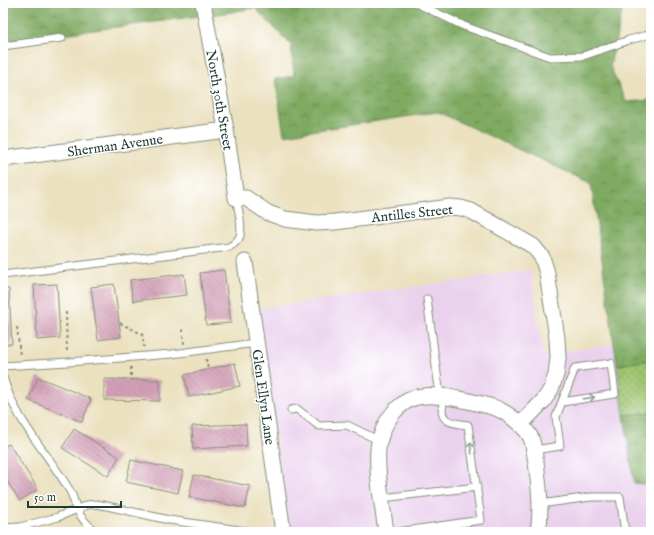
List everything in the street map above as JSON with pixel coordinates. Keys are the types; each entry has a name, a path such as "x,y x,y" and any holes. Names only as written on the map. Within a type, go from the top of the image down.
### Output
{"street":[{"name":"North 30th Street","path":"203,3 226,130 236,198"},
{"name":"Sherman Avenue","path":"3,159 226,130"},
{"name":"Antilles Street","path":"236,198 246,198 268,213 285,219 317,223 450,207 461,208 496,225 533,246 542,257 547,272 557,338 558,358 556,375 551,389 544,400 520,424"},
{"name":"Glen Ellyn Lane","path":"245,262 283,532"},
{"path":"386,532 378,469 378,449 383,431 391,415 402,404 414,397 430,395 478,403 501,410 520,424 530,436 534,450 540,504 538,532"}],"lane":[{"path":"416,3 464,26 550,57 583,56 651,34"},
{"path":"3,46 62,38"},
{"path":"3,275 229,247 236,243 240,236 241,222 236,198"},
{"path":"398,532 481,520 468,425 449,422 443,417 442,397 427,299"},
{"path":"3,366 146,356 256,343"},
{"path":"534,450 560,446 556,417 575,368 611,363 615,394 562,402"},
{"path":"3,378 14,407 71,493 83,520 96,532"},
{"path":"291,410 297,409 319,426 347,425 380,442"},
{"path":"382,498 477,487"},
{"path":"540,504 591,497 620,497 625,532"},
{"path":"3,528 20,527 58,517 87,505 96,504 169,520 253,532"}],"path":[{"path":"66,312 68,362"},
{"path":"120,323 142,334 146,356"},
{"path":"17,327 20,366"},
{"path":"183,329 185,352"}],"shaded area":[{"path":"531,270 543,354 614,344 634,483 651,485 651,532 288,532 257,309"}],"green space":[{"path":"3,3 198,3 200,16 3,42"},
{"path":"211,3 624,3 610,66 626,102 651,100 651,360 617,365 591,183 438,112 284,135 275,79 294,76 291,45 255,8 213,15"},
{"path":"651,360 651,412 624,415 617,365"},
{"path":"651,412 651,485 634,483 624,415"}],"building":[{"path":"224,270 231,323 206,325 200,273"},
{"path":"184,274 187,295 133,301 130,280"},
{"path":"57,284 60,338 37,340 34,285"},
{"path":"114,284 121,337 98,340 91,287"},
{"path":"3,289 9,289 12,344 3,344"},
{"path":"235,363 240,386 189,397 184,375"},
{"path":"38,377 91,399 82,422 28,400"},
{"path":"104,379 160,380 160,401 104,400"},
{"path":"246,424 247,446 193,449 192,426"},
{"path":"74,429 119,457 108,476 62,448"},
{"path":"9,444 38,489 20,501 3,475 3,447"},
{"path":"131,460 183,471 178,493 126,482"},
{"path":"194,475 250,486 245,508 189,497"}]}
